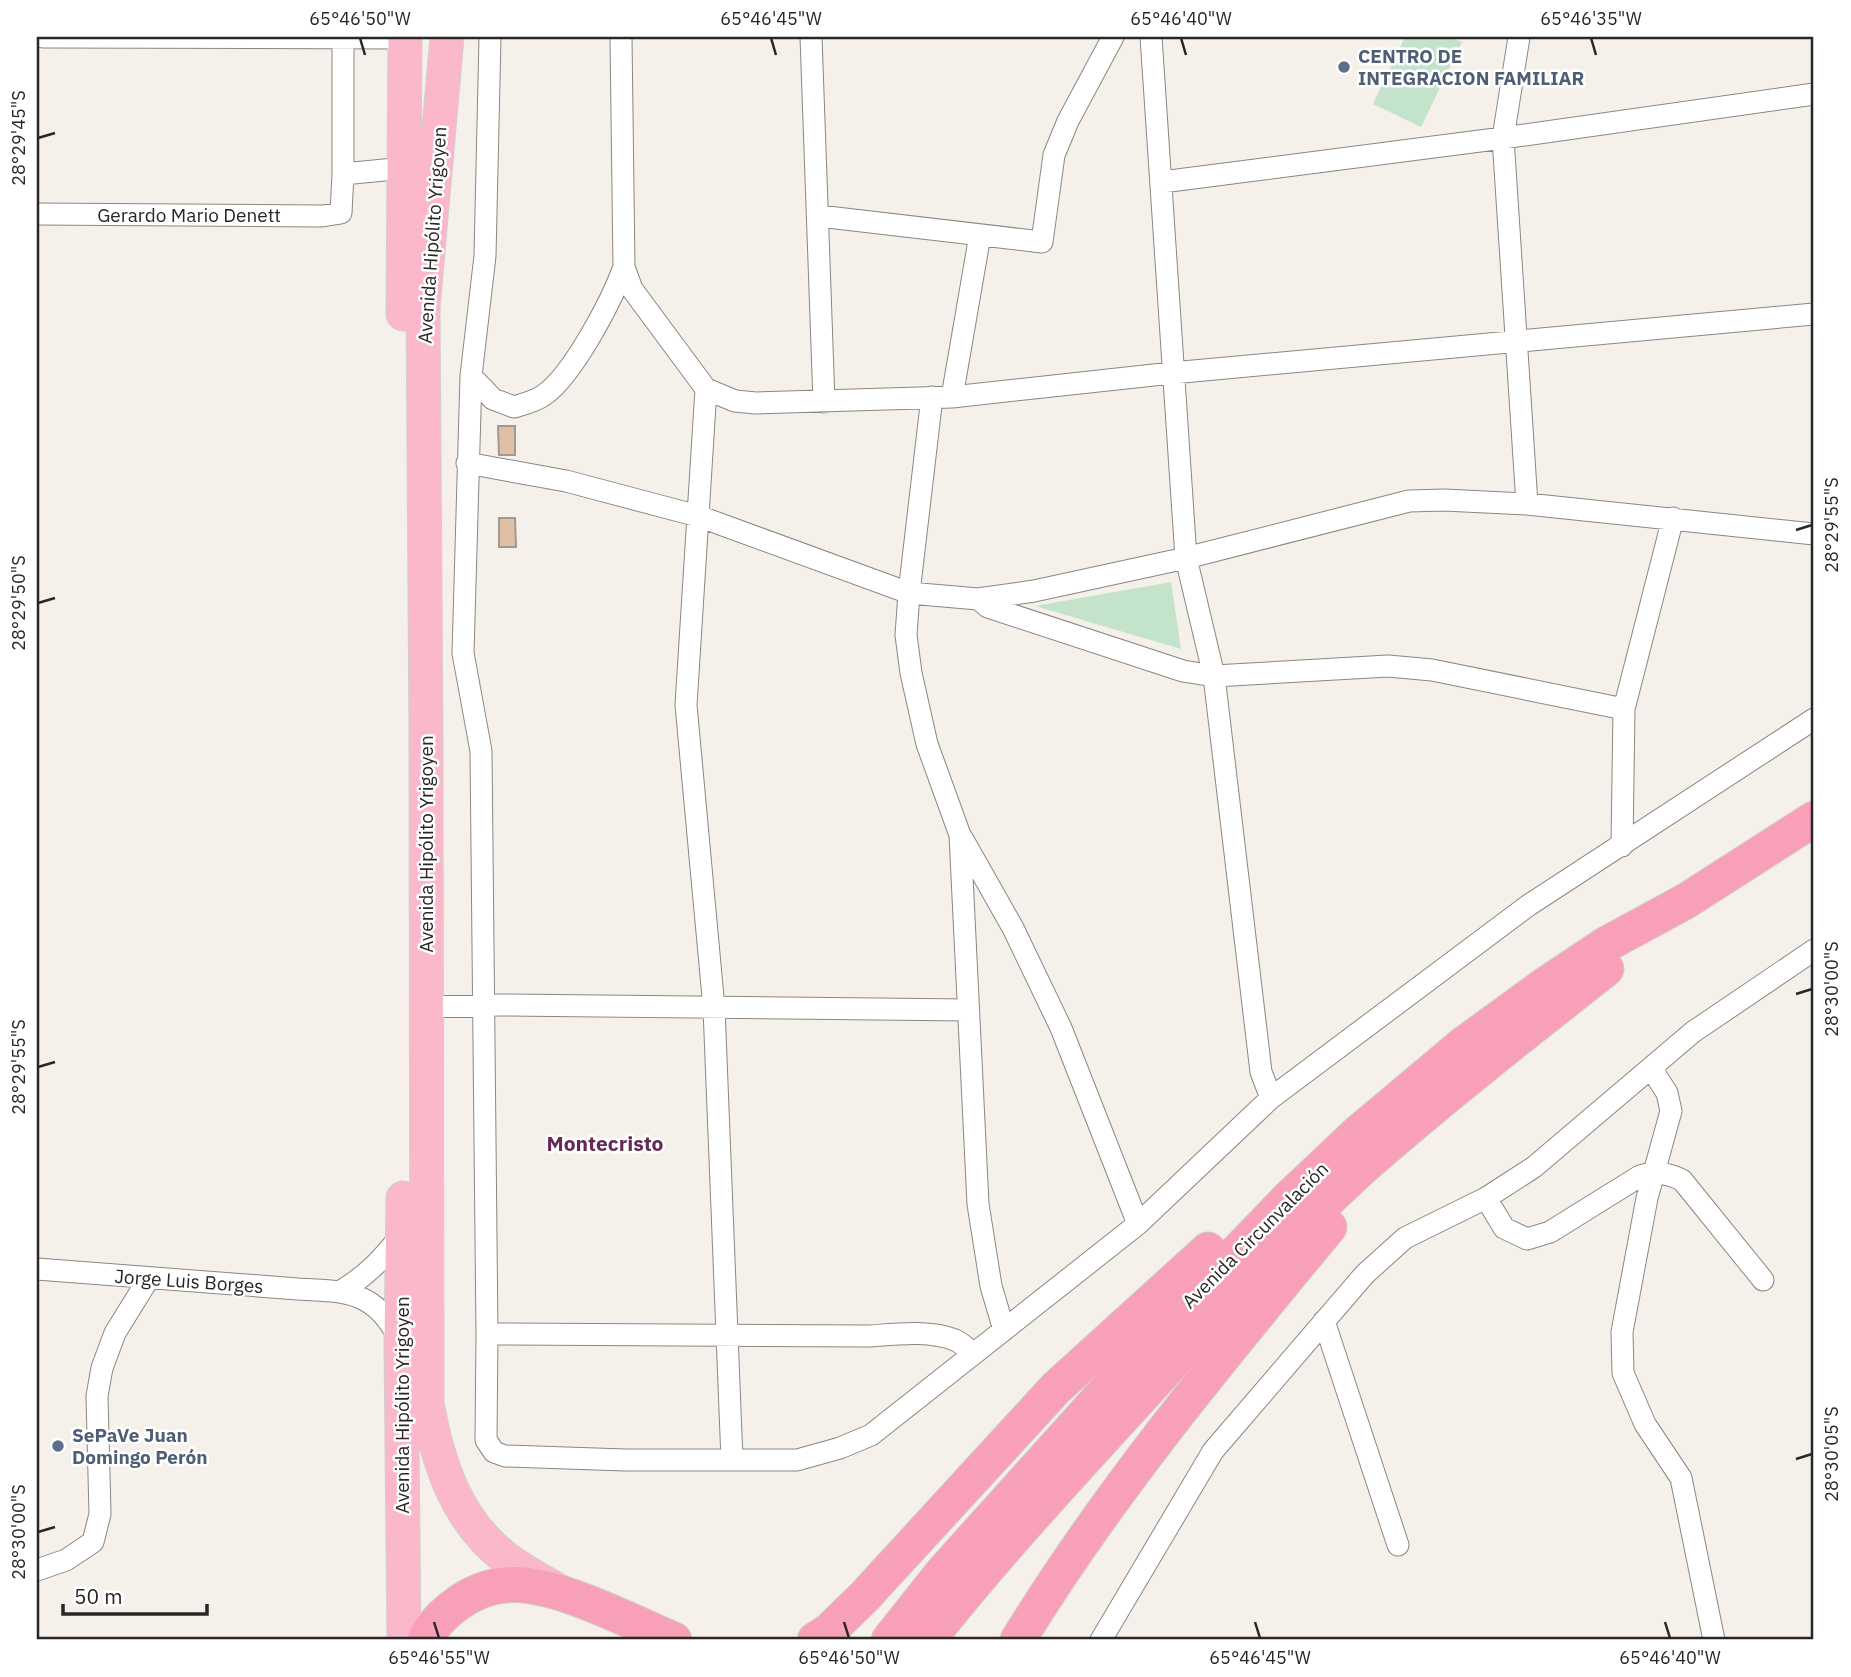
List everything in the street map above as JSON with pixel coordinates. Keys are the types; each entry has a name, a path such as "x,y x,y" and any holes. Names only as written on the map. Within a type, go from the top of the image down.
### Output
{"highway":[{"name":"Avenida Circunvalación","path":"889,1640 943,1572 1009,1497 1226,1261 1359,1133 1464,1044 1545,985 1605,945 1686,901 1814,819"},
{"name":"Avenida Circunvalación","path":"928,1640 965,1592 1030,1518 1306,1221 1371,1160 1479,1069 1628,952 1686,901"},
{"path":"1018,1640 1081,1543 1138,1466 1335,1221 1391,1164 1525,1049 1576,993"},
{"path":"815,1640 829,1631 864,1597 995,1452 1056,1388 1109,1338 1264,1200 1339,1138 1464,1044"},
{"path":"425,1640 444,1613 465,1598 486,1589 512,1585 566,1595 674,1640"}],"main road":[{"name":"Avenida Hipólito Yrigoyen","path":"404,1640 401,1344 405,37"},
{"name":"Avenida Hipólito Yrigoyen","path":"447,37 423,308 427,1403 444,1475 459,1506 487,1542 510,1562 566,1595"}],"street":[{"path":"43,37 405,37"},
{"path":"489,37 485,256 471,376 463,653 481,751 486,1440 494,1452 505,1456 531,1457 797,1460 840,1448 871,1435 1138,1224 1271,1098 1529,905 1814,719"},
{"path":"621,37 624,267 632,289 706,389 735,401 824,402 942,397 1814,314"},
{"path":"811,37 824,402"},
{"path":"819,216 1042,242 1054,155 1068,121 1113,37"},
{"path":"1151,37 1186,558 1213,676 1261,1072 1271,1098"},
{"path":"1519,37 1503,138 1527,504"},
{"path":"343,38 343,174 405,169"},
{"path":"1161,182 1814,94"},
{"name":"Gerardo Mario Denett","path":"37,214 322,216 341,213 343,174"},
{"path":"980,235 942,397 909,593 906,635 911,673 927,744 960,835 1013,928 1060,1028 1138,1224"},
{"path":"471,376 493,399 514,407 542,397 562,380 614,294 624,267"},
{"path":"706,389 687,705 714,1008 732,1460"},
{"path":"467,463 566,481 698,516 909,593 978,598 1034,590 1186,558 1409,500 1527,504 1814,534"},
{"path":"1622,846 1624,709 1673,518"},
{"path":"978,598 988,607 1170,667 1213,676 1388,666 1432,670 1624,709"},
{"path":"960,835 978,1204 990,1286 1004,1330"},
{"path":"1101,1640 1213,1451 1364,1274 1405,1238 1486,1198 1534,1167 1693,1032 1814,950"},
{"path":"426,1007 968,1010"},
{"path":"1651,1068 1667,1093 1671,1111 1647,1198 1622,1332 1623,1373 1645,1424 1681,1478 1714,1640"},
{"path":"1486,1198 1504,1228 1527,1238 1550,1232 1640,1176 1655,1172 1669,1174 1682,1180 1763,1280"},
{"path":"341,1291 362,1278 382,1260 403,1232"},
{"name":"Jorge Luis Borges","path":"37,1269 341,1291 368,1301 390,1319 401,1344"},
{"path":"37,1570 65,1560 93,1542 100,1514 97,1396 102,1367 115,1333 149,1278"},
{"path":"1324,1321 1398,1545"},
{"path":"487,1334 907,1334 957,1341 973,1354"}],"green space":[{"path":"1405,37 1450,37 1462,42 1421,127 1373,104"},
{"path":"1171,582 1181,649 1035,606"}],"building":[{"path":"498,426 515,426 515,455 499,455"},
{"path":"499,518 515,518 516,547 499,547"}],"place":[{"name":"CENTRO DE INTEGRACION FAMILIAR","path":"1344,67"},
{"name":"SePaVe Juan Domingo Perón","path":"58,1446"}],"district":[{"name":"Montecristo","path":"605,1143"}]}
